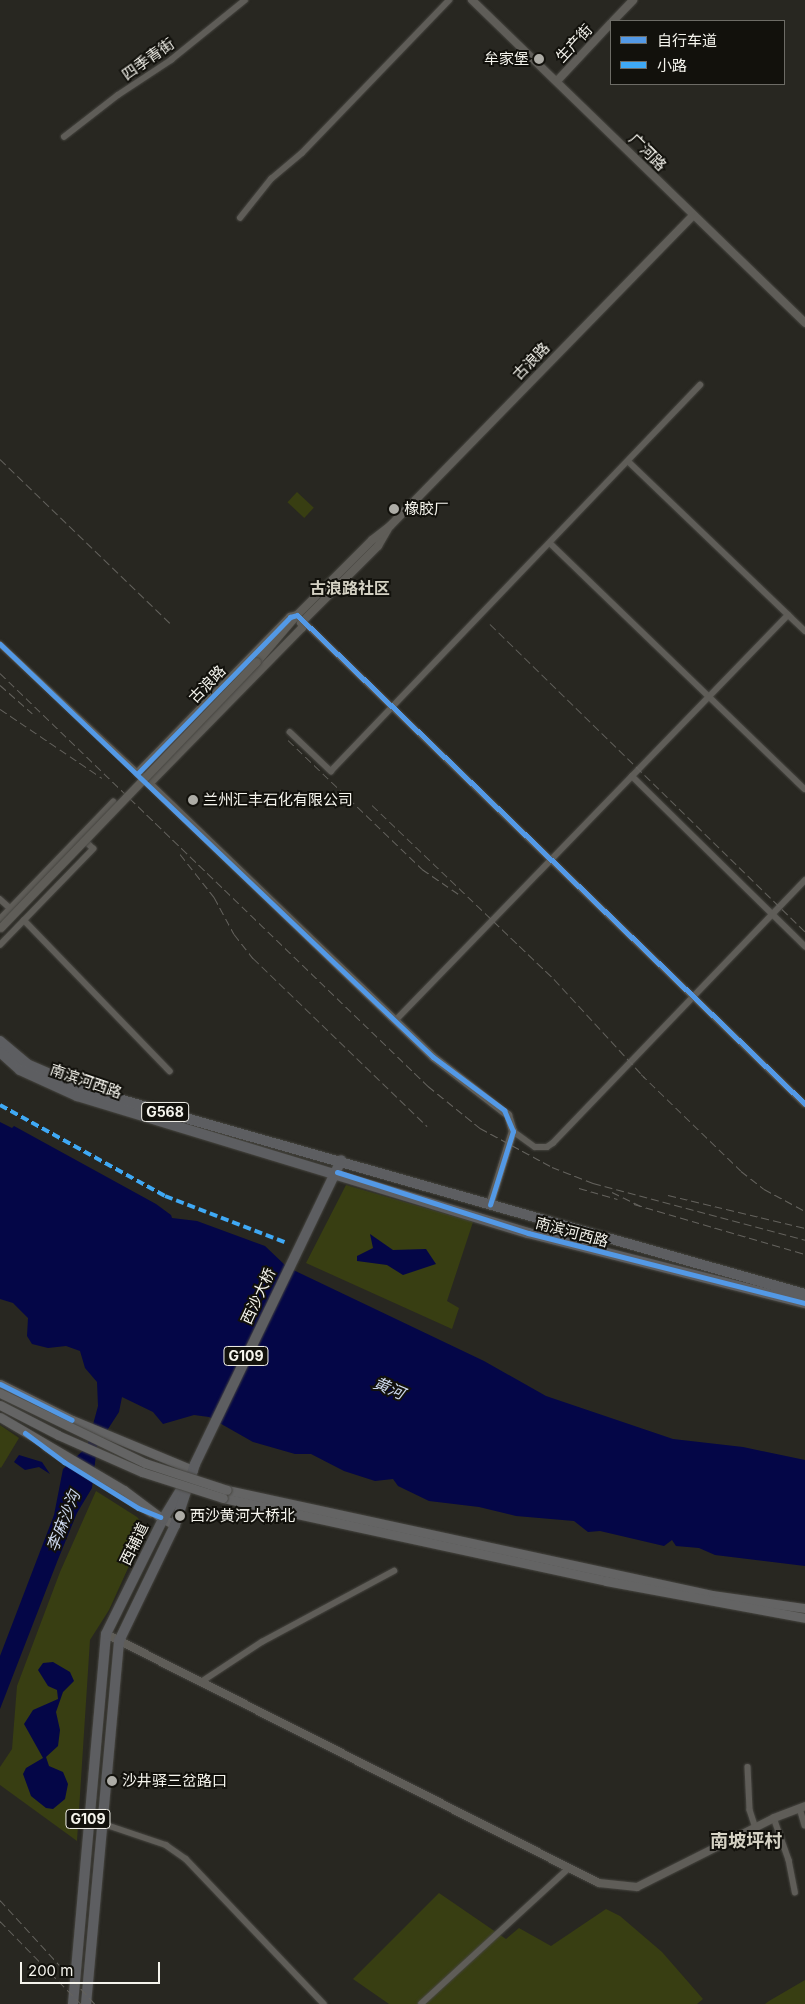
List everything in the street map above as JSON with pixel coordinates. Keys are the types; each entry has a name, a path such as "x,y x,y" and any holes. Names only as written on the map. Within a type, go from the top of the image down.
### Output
{"highway":[{"name":"南滨河西路","path":"0,1041 27,1064 88,1090 341,1160 490,1205 805,1294"},
{"name":"南滨河西路","path":"0,1052 20,1070 70,1093 337,1172 528,1233 805,1303"},
{"name":"G109","path":"337,1172 341,1160"},
{"name":"西沙大桥","path":"194,1467 297,1249 337,1172"},
{"name":"西辅道","path":"73,2004 106,1634 161,1518 194,1467"},
{"name":"西辅道","path":"86,2004 119,1641 175,1525 194,1467"}],"main road":[{"path":"0,1384 123,1443 194,1467"},
{"path":"0,1393 145,1463 225,1494 323,1510 606,1581 805,1618"},
{"path":"0,1405 58,1435 142,1472 321,1520 425,1536 608,1571 711,1599 805,1608"},
{"path":"0,1417 175,1525"}],"street":[{"name":"四季青街","path":"64,137 118,95 171,60 244,0"},
{"path":"240,218 271,179 302,152 449,0"},
{"name":"广河路","path":"472,0 557,81 692,216 805,323"},
{"name":"生产街","path":"614,20 633,0"},
{"name":"生产街","path":"557,81 610,24"},
{"name":"古浪路","path":"1,929 257,662 297,616 372,540 390,526 692,216"},
{"path":"290,732 331,771 700,385"},
{"path":"628,462 805,632"},
{"name":"古浪路","path":"257,662 304,622 378,546 390,526"},
{"path":"550,543 805,789"},
{"path":"395,1021 788,615"},
{"path":"297,616 805,1104"},
{"name":"古浪路","path":"138,773 290,617 297,616"},
{"name":"古浪路","path":"149,784 302,628 304,622"},
{"path":"0,644 138,773 444,1067 504,1110 513,1131 535,1147 547,1147 553,1143 805,880"},
{"path":"632,776 805,946"},
{"path":"0,919 113,802"},
{"path":"0,944 93,849 80,836"},
{"path":"0,899 10,908"},
{"path":"24,920 170,1071"},
{"path":"490,1205 513,1131"},
{"path":"201,1682 262,1642 394,1571"},
{"path":"106,1634 599,1883 637,1887 774,1818 803,1807 805,1825"},
{"path":"748,1767 750,1810 756,1828"},
{"path":"774,1818 789,1860 795,1892"},
{"path":"101,1823 166,1844 186,1858 324,2004"},
{"path":"421,2004 569,1868"}],"green space":[{"path":"297,492 314,508 304,518 287,502"},
{"path":"346,1185 473,1222 447,1301 459,1308 452,1329 306,1263"},
{"path":"0,1425 19,1438 1,1468 0,1467"},
{"path":"96,1491 137,1517 144,1525 144,1533 109,1610 90,1640 77,1841 0,1785 0,1767 12,1749 17,1686 60,1572"},
{"path":"439,1893 506,1939 519,1928 551,1946 606,1909 620,1916 662,1952 703,1999 697,2004 389,2004 353,1979"},
{"path":"805,1980 805,2004 765,2004 769,2001"}],"water":[{"path":"0,1122 12,1128 14,1126 156,1204 171,1215 172,1218 197,1221 265,1246 287,1267 484,1361 546,1396 673,1439 743,1447 805,1460 805,1566 715,1555 699,1548 676,1546 672,1540 664,1546 600,1531 588,1532 574,1521 516,1516 479,1507 429,1501 398,1486 393,1479 375,1481 344,1471 311,1454 295,1454 253,1442 209,1417 194,1415 163,1424 153,1412 122,1397 119,1412 97,1446 92,1488 77,1513 0,1709 0,1656 54,1515 63,1469 87,1447 98,1406 97,1382 85,1368 80,1351 66,1346 48,1348 32,1344 27,1336 28,1318 13,1303 0,1299"},
{"path":"370,1234 393,1250 426,1249 436,1264 403,1275 387,1265 357,1261 357,1256 373,1248"},
{"path":"19,1455 42,1462 50,1474 39,1467 25,1470 14,1462"},
{"path":"53,1662 70,1672 74,1681 63,1692 56,1712 60,1730 58,1746 46,1757 49,1766 63,1772 68,1784 65,1799 53,1809 46,1808 31,1796 23,1774 26,1768 43,1758 24,1724 33,1710 58,1699 57,1690 48,1686 38,1670 43,1663"}],"railway":[{"path":"0,459 173,626"},
{"path":"490,624 805,931"},
{"path":"0,673 428,1086 480,1128 552,1167 593,1183 805,1240"},
{"path":"0,685 32,713"},
{"path":"0,709 102,778"},
{"path":"288,740 422,869 460,895"},
{"path":"372,805 554,979 645,1078"},
{"path":"180,854 214,897 234,934 253,958 427,1126"},
{"path":"641,1074 741,1171 764,1189 805,1211"},
{"path":"579,1188 617,1199"},
{"path":"612,1192 641,1206"},
{"path":"668,1195 805,1228"},
{"path":"634,1204 805,1254"},
{"path":"0,1900 95,2004"},
{"path":"0,1921 81,2004"}],"marked path":[{"path":"0,1105 165,1196 287,1243"}],"cycle path":[{"path":"138,773 290,617 297,615 805,1104"},
{"path":"0,644 433,1057 504,1110 513,1131 490,1205"},
{"path":"337,1172 528,1233 805,1303"},
{"path":"0,1384 72,1420"},
{"path":"25,1433 64,1462 138,1508 160,1517"}],"place":[{"name":"牟家堡","path":"539,59"},
{"name":"橡胶厂","path":"394,509"},
{"name":"兰州汇丰石化有限公司","path":"193,800"},
{"name":"西沙黄河大桥北","path":"180,1516"},
{"name":"沙井驿三岔路口","path":"112,1781"}],"district":[{"name":"古浪路社区","path":"350,588"},
{"name":"南坡坪村","path":"746,1841"}],"water label":[{"name":"黄河","path":"389,1388"},
{"name":"李麻沙沟","path":"63,1521"}]}
